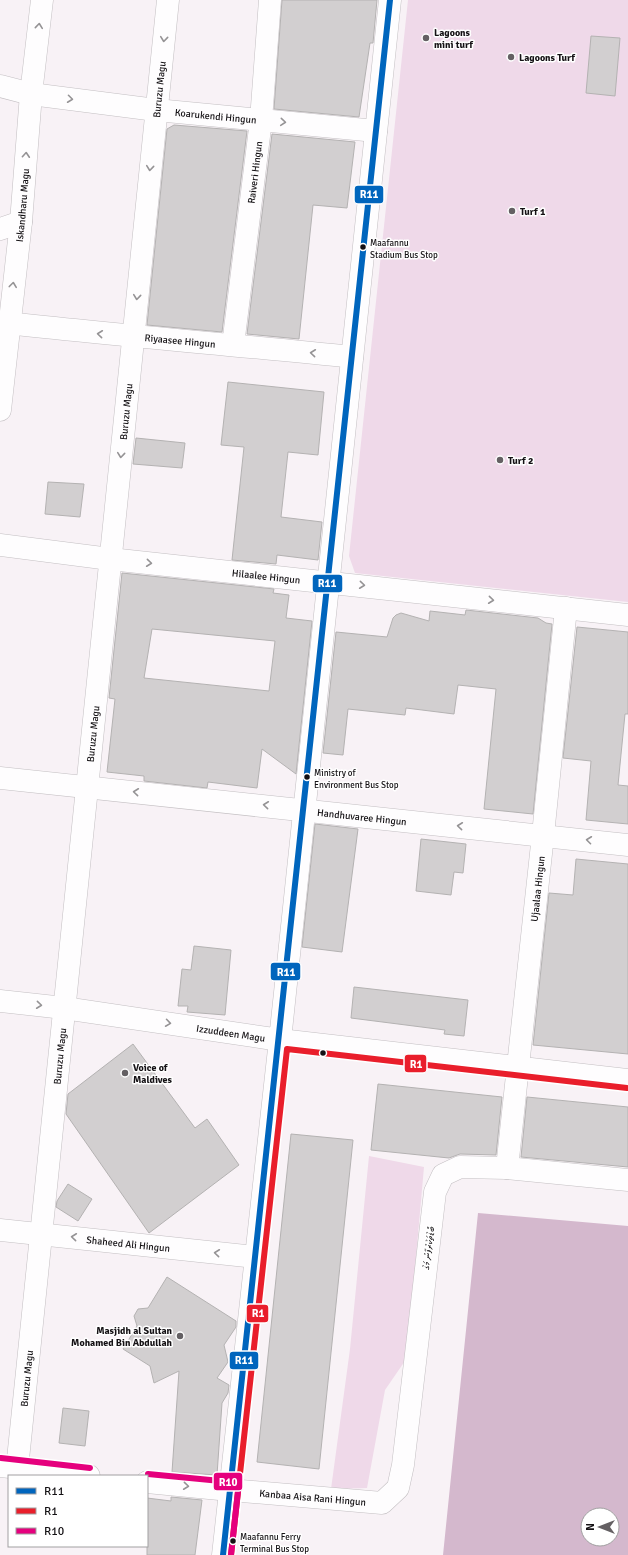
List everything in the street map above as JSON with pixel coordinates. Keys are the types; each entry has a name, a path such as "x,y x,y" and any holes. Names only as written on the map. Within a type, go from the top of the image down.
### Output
{"street":[{"name":"Iskandharu Magu","path":"0,410 8,323 21,222 31,94 42,0"},
{"name":"Buruzu Magu","path":"8,1467 41,1234 168,0"},
{"name":"Raiveri Hingun","path":"233,345 261,120 270,0"},
{"path":"223,1555 280,1040 390,0"},
{"name":"Koarukendi Hingun","path":"0,86 31,94 156,110 376,131"},
{"path":"0,228 21,222"},
{"name":"Riyaasee Hingun","path":"8,323 133,337 352,357"},
{"name":"Hilaalee Hingun","path":"0,545 110,559 628,615"},
{"name":"Ujaalaa Hingun","path":"507,1168 517,1067 544,835 566,608"},
{"name":"Handhuvaree Hingun","path":"0,778 304,809 628,845"},
{"name":"Izzuddeen Magu","path":"0,1001 64,1008 280,1040 628,1080"},
{"name":"ބޮޑުތަކުރުފާނު މަގު","path":"382,1503 398,1488 403,1465 435,1192 443,1175 460,1167 507,1168 628,1180"},
{"name":"Shaheed Ali Hingun","path":"0,1230 256,1257"},
{"path":"8,1467 80,1475"},
{"name":"Kanbaa Aisa Rani Hingun","path":"148,1482 382,1503"}],"shaded area":[{"path":"408,0 628,0 628,602 355,573 349,556"},
{"path":"369,1156 424,1167 407,1358 385,1390 367,1488 331,1489 350,1349"},
{"path":"478,1213 628,1226 628,1555 443,1555"}],"building":[{"path":"282,0 377,0 373,43 370,43 359,117 274,109"},
{"path":"591,36 620,38 615,96 586,93"},
{"path":"174,125 247,131 222,332 147,325 167,129"},
{"path":"272,134 355,142 347,208 313,205 299,339 247,334"},
{"path":"228,382 324,392 318,455 288,452 281,517 322,522 318,560 277,555 276,564 232,560 244,447 221,445"},
{"path":"136,438 185,443 182,468 133,464"},
{"path":"48,482 84,484 80,517 45,514"},
{"path":"122,573 274,589 273,593 289,595 286,618 312,621 296,774 262,749 257,788 208,782 207,788 144,781 144,776 107,772 115,699 109,698","holes":["152,629 275,641 269,691 144,678"]},
{"path":"466,610 538,618 546,623 552,624 533,814 484,809 496,689 458,685 454,714 406,708 405,715 348,709 343,755 323,753 336,632 387,637 393,618 401,613 429,621 430,611 465,615"},
{"path":"577,627 628,632 628,714 625,714 618,785 628,786 628,824 586,820 591,761 563,758"},
{"path":"315,824 358,829 342,952 302,947"},
{"path":"421,839 466,844 463,873 454,872 451,895 416,891"},
{"path":"576,859 628,864 628,1054 533,1045 549,893 573,895"},
{"path":"194,946 231,950 225,1015 187,1012 188,1006 178,1006 182,969 191,970"},
{"path":"354,987 468,1000 464,1036 444,1034 445,1030 351,1018"},
{"path":"133,1044 195,1128 207,1119 239,1165 149,1233 66,1114 68,1094"},
{"path":"378,1084 502,1097 496,1155 460,1154 449,1158 371,1150"},
{"path":"527,1097 628,1107 628,1167 521,1157"},
{"path":"291,1134 353,1140 319,1469 257,1462"},
{"path":"68,1184 92,1199 78,1221 56,1207 57,1201"},
{"name":"Masjidh al Sultan Mohamed Bin Abdullah","path":"167,1277 236,1321 236,1327 224,1345 228,1362 217,1378 229,1385 228,1393 222,1403 217,1475 172,1472 179,1371 154,1383 150,1366 123,1349 137,1326 134,1316 138,1309 148,1308"},
{"path":"63,1408 89,1411 85,1446 59,1443"},
{"path":"171,1497 202,1500 195,1555 147,1555 148,1498 171,1501"}],"transit line":[{"name":"R11","path":"223,1555 390,0"},
{"name":"R1","path":"231,1555 287,1049 627,1088"},
{"name":"R10","path":"1,1458 90,1468"},
{"name":"R10","path":"148,1474 231,1482 236,1484 238,1491 231,1555"}],"place":[{"name":"Lagoons mini turf","path":"426,38"},
{"name":"Lagoons Turf","path":"511,57"},
{"name":"Turf 1","path":"512,211"},
{"name":"Maafannu Stadium Bus Stop","path":"363,247"},
{"name":"Turf 2","path":"500,460"},
{"name":"Ministry of Environment Bus Stop","path":"307,777"},
{"name":"Voice of Maldives","path":"125,1073"},
{"name":"Masjidh al Sultan Mohamed Bin Abdullah","path":"180,1336"},
{"name":"Maafannu Ferry Terminal Bus Stop","path":"233,1541"}]}
